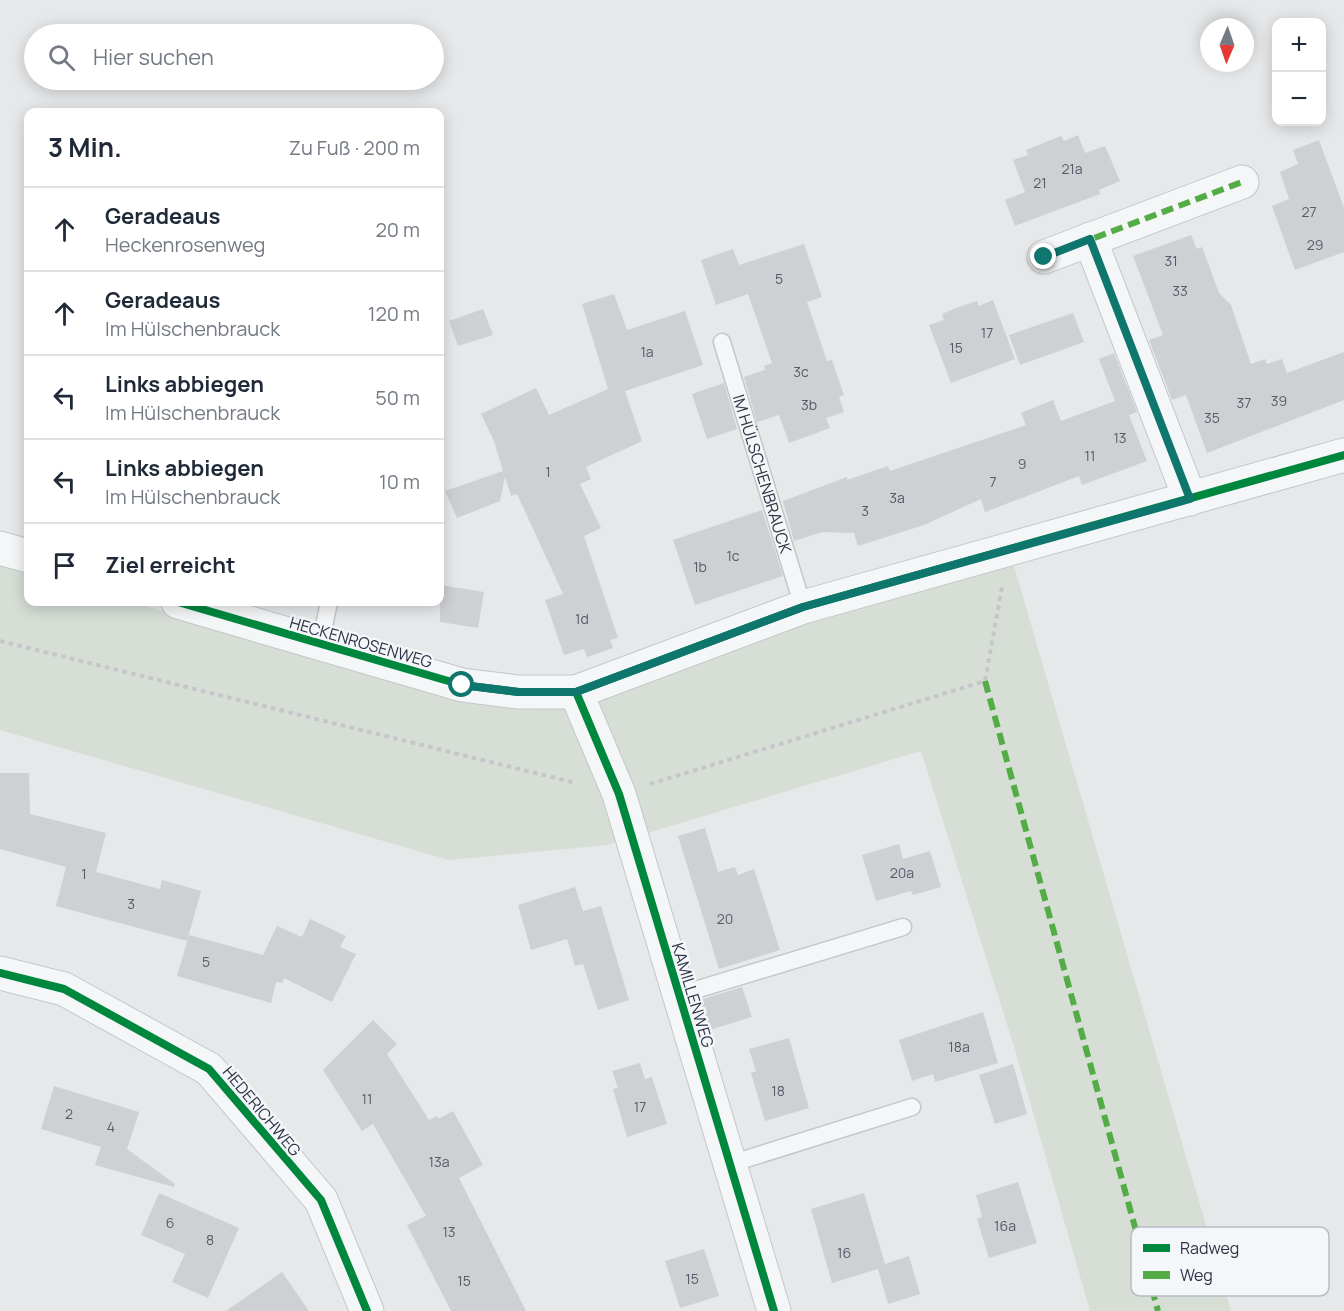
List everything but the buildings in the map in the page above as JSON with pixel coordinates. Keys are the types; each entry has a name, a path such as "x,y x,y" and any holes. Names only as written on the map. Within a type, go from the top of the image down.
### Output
{"street":[{"path":"1044,257 1242,182"},
{"path":"1090,239 1190,499"},
{"path":"576,692 803,607 1344,455"},
{"name":"HECKENROSENWEG","path":"191,606 462,685 519,692 576,692"},
{"name":"KAMILLENWEG","path":"576,692 619,794 774,1311"},
{"name":"HEDERICHWEG","path":"0,973 64,989 209,1069 321,1200 367,1311"}],"lane":[{"name":"IM HÜLSCHENBRAUCK","path":"722,342 803,607"},
{"path":"320,645 328,606"},
{"path":"679,995 903,927"},
{"path":"730,1164 912,1107"}],"shaded area":[{"path":"1009,549 1207,1227 1131,1227 1131,1296 1227,1296 1231,1311 1090,1311 1016,1053 921,751 607,845 449,860 0,730 0,562 24,569 24,606 145,606 460,701 528,710 576,692"}],"marked path":[{"path":"1044,257 1242,182"},
{"path":"1090,239 1190,499"},
{"path":"985,681 1135,1227"},
{"path":"1154,1296 1158,1311"}],"cycle path":[{"path":"192,606 462,685 518,692 576,692 803,607 1344,455"},
{"path":"576,692 619,794 774,1311"},
{"path":"0,973 64,989 209,1069 321,1200 367,1311"}],"route":[{"path":"462,685 519,692 576,692 803,607 1190,499 1090,239 1044,257"}]}
